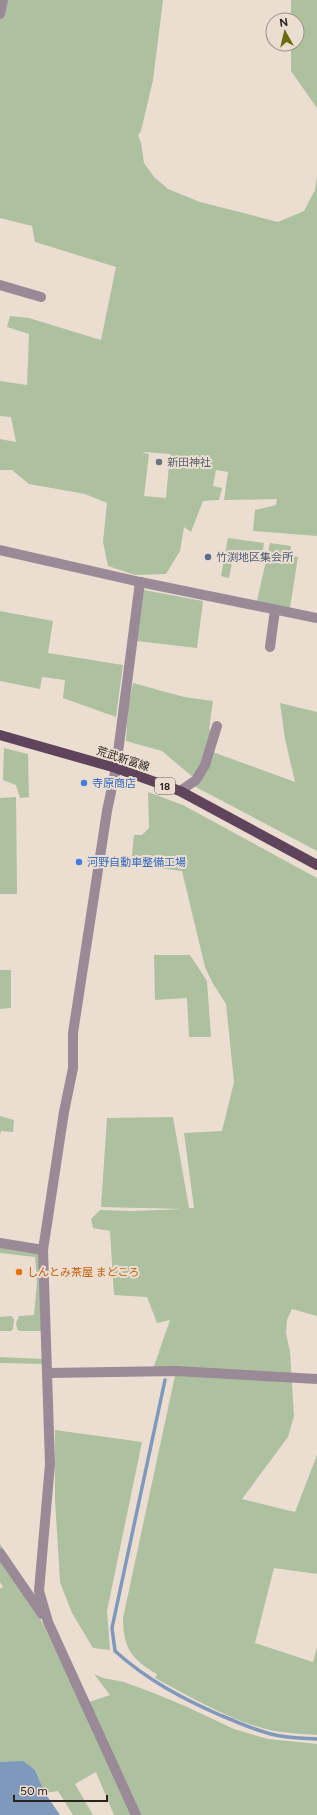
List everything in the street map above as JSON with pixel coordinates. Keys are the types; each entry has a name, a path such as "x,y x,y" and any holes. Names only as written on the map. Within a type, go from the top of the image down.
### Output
{"main road":[{"name":"荒武新富線","path":"0,735 116,768 180,791 317,865"}],"street":[{"path":"0,14 3,0"},
{"path":"0,285 41,297"},
{"path":"0,550 140,582 317,618"},
{"path":"136,1815 48,1622 39,1591 50,1464 43,1250 64,1112 73,1068 73,1033 107,811 116,768 140,582"},
{"path":"270,647 275,610"},
{"path":"180,791 196,780 205,765 217,726"},
{"path":"0,1243 43,1250"},
{"path":"48,1373 176,1371 317,1379"},
{"path":"0,1553 48,1622"}],"green space":[{"path":"0,0 163,0 153,80 141,131 138,135 141,143 144,163 154,177 168,189 200,202 278,222 304,211 315,190 317,176 317,536 253,531 255,510 276,505 277,499 224,500 228,472 216,470 213,486 222,488 219,500 203,501 191,532 184,527 180,551 166,574 135,575 108,566 103,542 107,503 85,494 29,484 12,470 0,470 0,439 16,442 11,417 0,416 0,381 27,385 29,334 7,327 10,316 29,318 101,340 116,267 35,242 32,226 0,218","holes":["144,452 170,454 166,498 144,496 149,454 144,453 139,461"]},
{"path":"291,0 317,0 317,108 291,71 291,52 305,52 305,12 291,12"},
{"path":"228,538 264,543 262,557 234,552 229,578 221,576"},
{"path":"270,543 291,546 290,555 298,557 290,608 257,601"},
{"path":"144,590 203,601 197,648 136,641"},
{"path":"0,611 53,621 48,653 123,665 116,717 63,698 65,680 42,677 40,689 0,681"},
{"path":"133,683 184,697 213,701 209,729 215,731 210,751 295,782 285,739 280,703 317,712 317,851 190,784 195,779 162,751 126,741 128,708"},
{"path":"4,748 28,754 29,797 20,798 16,785 3,780"},
{"path":"148,792 183,805 317,878 317,1316 292,1309 287,1320 286,1333 290,1352 294,1416 288,1437 242,1499 295,1512 317,1455 317,1574 274,1568 255,1643 313,1662 317,1647 317,1735 274,1731 244,1722 228,1716 155,1678 157,1674 141,1664 131,1652 127,1645 123,1628 123,1618 176,1371 152,1372 170,1320 157,1323 147,1297 114,1295 110,1231 93,1228 91,1219 100,1210 132,1211 184,1209 101,1207 107,1118 173,1117 189,1208 194,1208 184,1133 222,1131 234,1082 226,1004 212,982 205,967 182,871 131,864 134,835 142,835 149,828"},
{"path":"16,797 17,894 0,894 0,798"},
{"path":"154,955 190,955 207,981 211,1037 189,1037 187,998 155,1000"},
{"path":"0,970 11,970 11,1008 0,1009"},
{"path":"0,1116 14,1120 13,1132 1,1131 0,1135"},
{"path":"0,1245 41,1252 43,1331 20,1331 17,1329 16,1323 19,1316 34,1315 37,1282 35,1257 0,1253"},
{"path":"11,1316 14,1319 13,1329 11,1331 0,1331 0,1317"},
{"path":"0,1357 44,1359 44,1364 0,1363"},
{"path":"55,1430 142,1442 107,1611 110,1650 93,1648 72,1613 60,1582 55,1500"},
{"path":"0,1544 32,1592 9,1565 43,1624 132,1815 114,1815 96,1772 75,1784 93,1815 73,1815 58,1791 45,1793 35,1770 0,1762 0,1589 3,1587 0,1582"},
{"path":"94,1674 103,1678 124,1682 151,1692 234,1729 268,1739 317,1744 317,1815 141,1815 89,1702 110,1695"}],"water":[{"path":"23,1761 35,1770 45,1793 60,1815 0,1815 0,1762"}],"waterway":[{"path":"165,1380 112,1628 115,1651 140,1671 166,1688 193,1703 222,1716 258,1730 276,1735 294,1738 317,1739"}],"place":[{"name":"新田神社","path":"159,462"},
{"name":"竹渕地区集会所","path":"208,557"},
{"name":"寺原商店","path":"84,783"},
{"name":"河野自動車整備工場","path":"79,862"},
{"name":"しんとみ茶屋 まどころ","path":"19,1272"}]}
